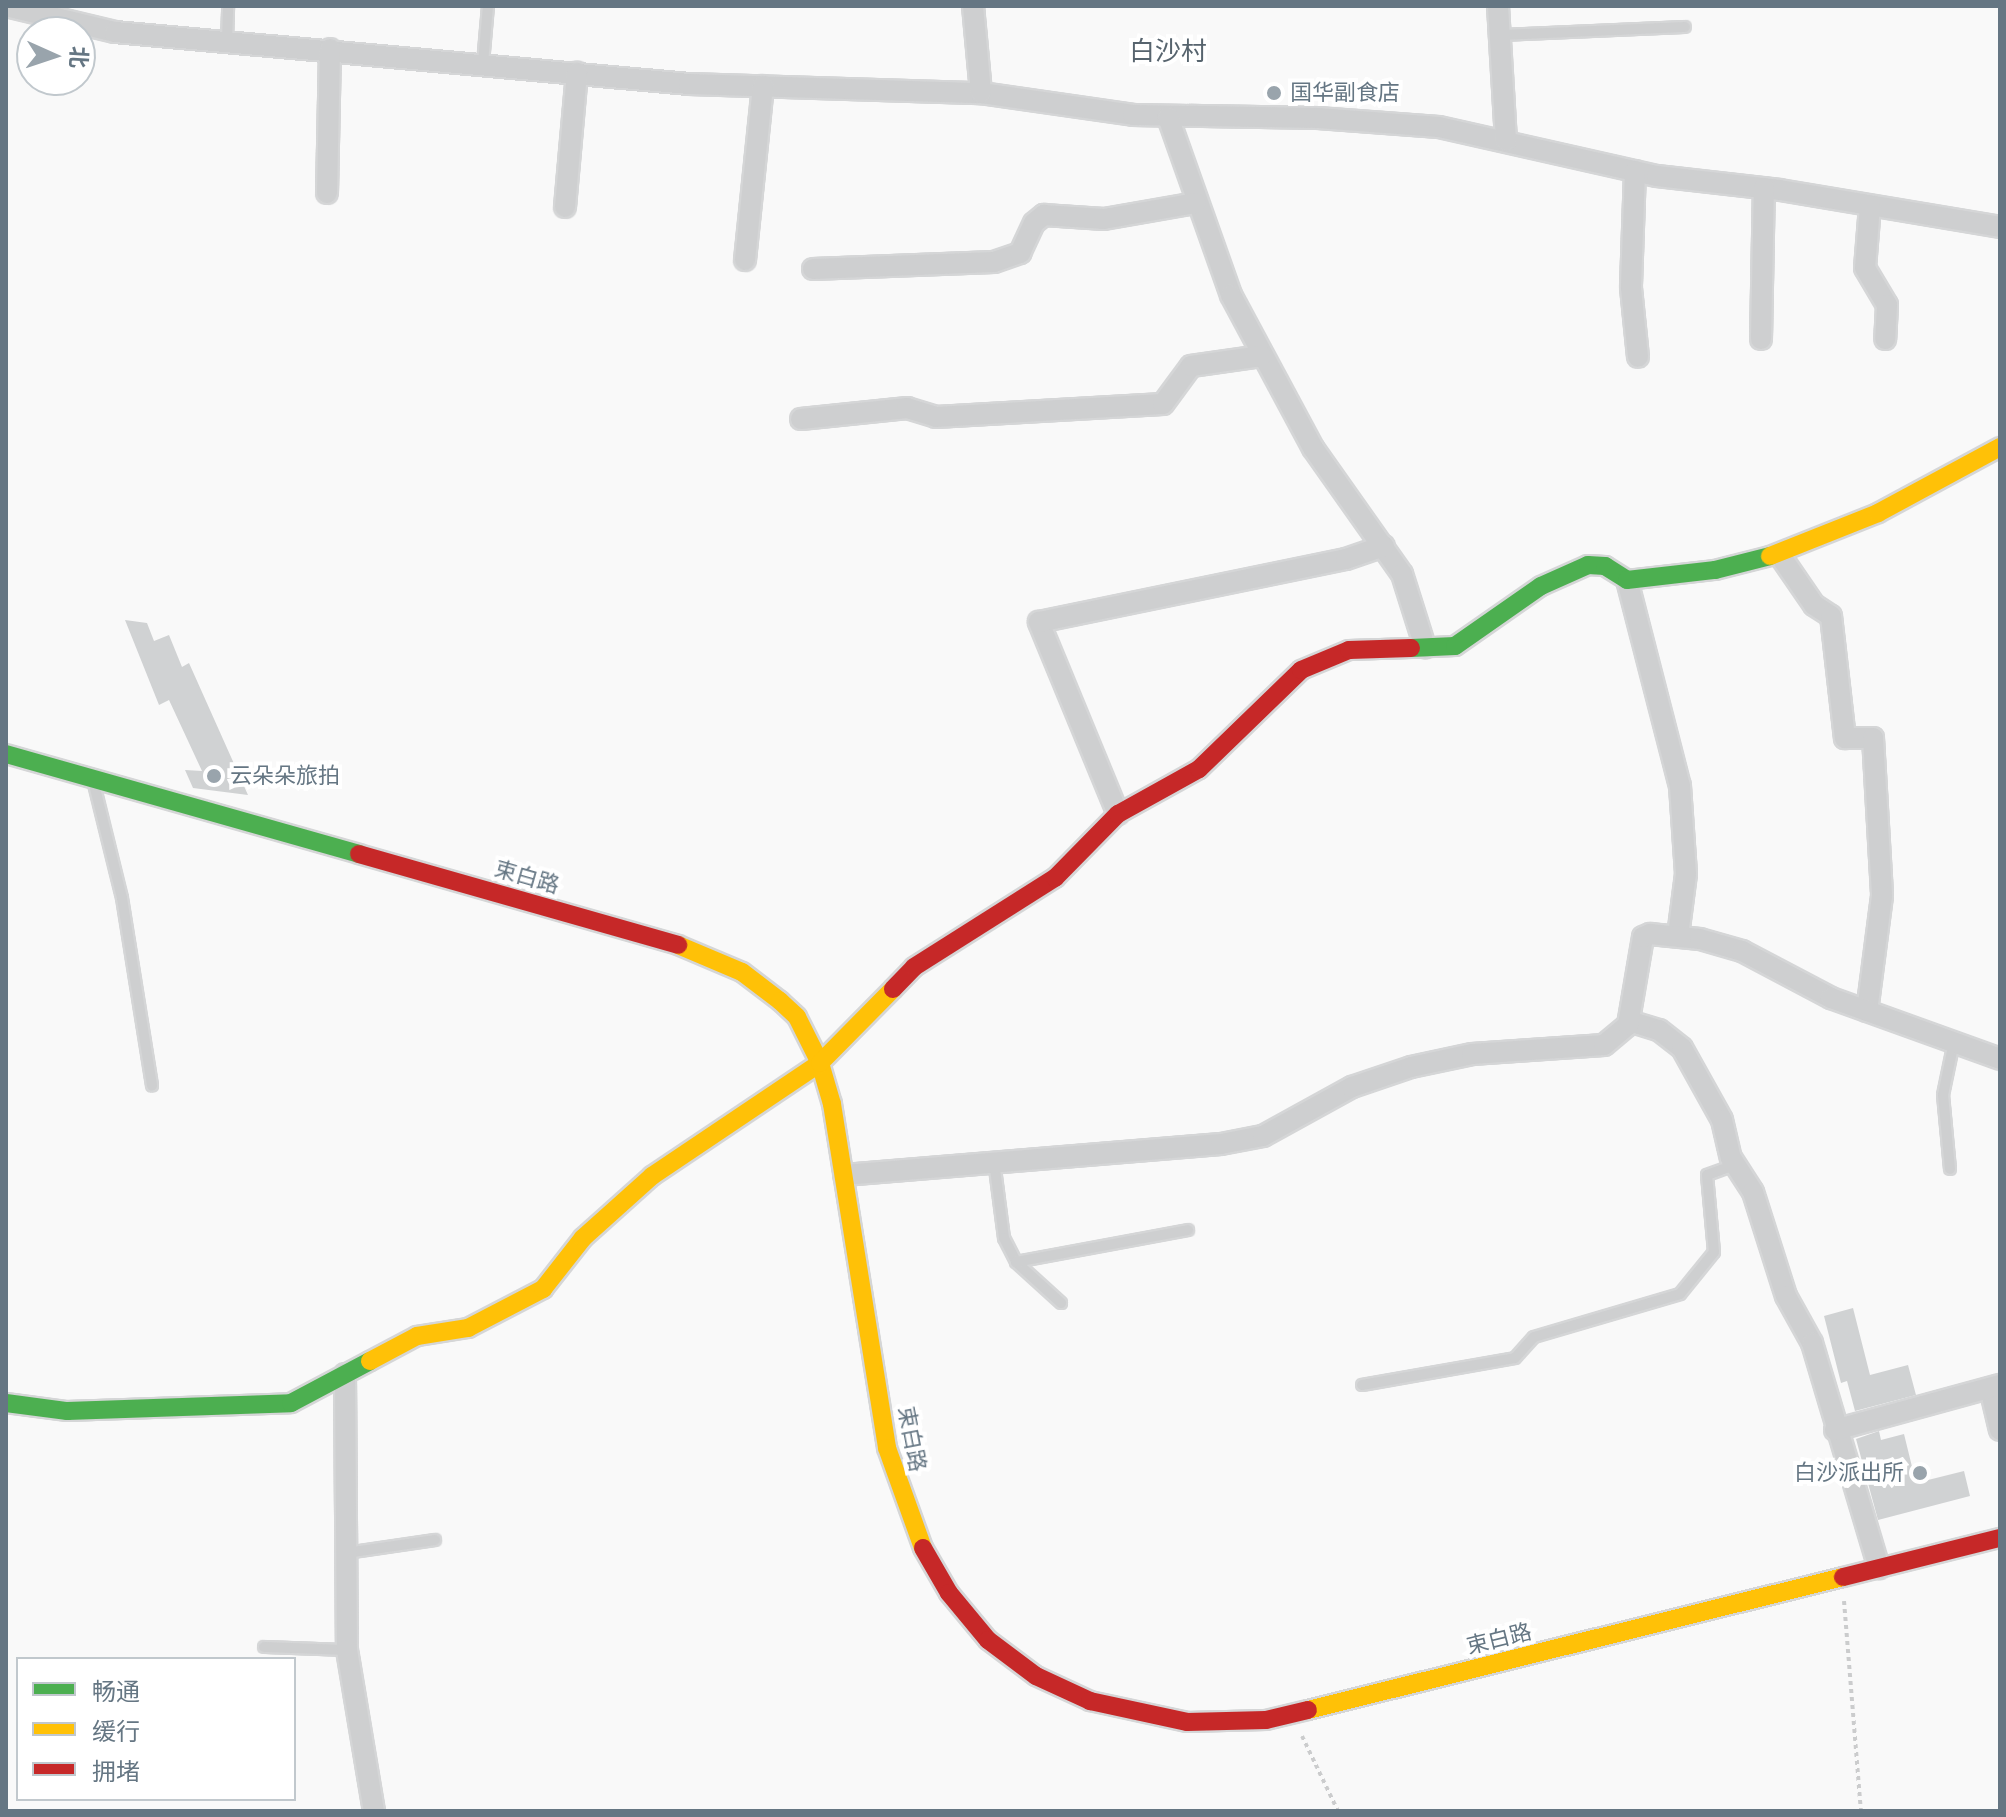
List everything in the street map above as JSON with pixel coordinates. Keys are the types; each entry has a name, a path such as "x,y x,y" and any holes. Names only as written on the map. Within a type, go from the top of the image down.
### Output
{"main road":[{"path":"6,1403 67,1411 265,1406 304,1399 417,1336 468,1328 543,1289 583,1238 652,1176 820,1063 914,967 1055,878 1118,814 1199,769 1279,686 1301,670 1349,650 1425,647 1466,641 1571,570 1605,566 1627,580 1715,570 1779,554 1878,513 2000,447"},
{"name":"束白路","path":"6,754 693,949 742,972 780,1001 797,1017 820,1063 844,1175 894,1479 917,1539 967,1617 1010,1660 1062,1689 1122,1711 1213,1724 1292,1715 2000,1538"}],"street":[{"path":"6,6 115,32 577,73 763,86 981,93 1168,117 1318,118 1439,127 1635,171 1764,188 2000,227"},
{"path":"973,6 981,93"},
{"path":"1498,6 1506,141"},
{"path":"327,193 330,49"},
{"path":"565,207 577,73"},
{"path":"745,260 763,86"},
{"path":"1168,117 1196,203 1261,356 1347,499 1402,574 1425,647"},
{"path":"1635,171 1631,288 1638,357"},
{"path":"1761,339 1764,188"},
{"path":"813,269 994,262 1020,253 1034,223 1044,215 1104,219 1196,203"},
{"path":"1870,206 1865,268 1887,305 1885,339"},
{"path":"801,419 907,408 936,417 1163,404 1191,366 1261,356"},
{"path":"1118,814 1039,622 1346,559 1384,546"},
{"path":"1779,554 1814,605 1831,616 1845,738 1873,738 1882,896 1867,1011"},
{"path":"1627,580 1680,786 1686,874 1678,936"},
{"path":"844,1175 994,1159 1178,1150 1263,1136 1381,1076 1472,1054 1604,1045 1629,1021 1643,937 1678,936 1742,951 1812,989 2000,1059"},
{"path":"1629,1021 1659,1030 1682,1048 1722,1120 1734,1165 1749,1184 1786,1296 1812,1343 1835,1430 1879,1568"},
{"path":"345,1374 347,1650 374,1811"},
{"path":"1835,1430 1995,1386 2000,1430"}],"lane":[{"path":"227,40 228,6"},
{"path":"483,63 488,6"},
{"path":"1501,35 1685,27"},
{"path":"93,778 122,898 152,1086"},
{"path":"1950,1169 1943,1095 1954,1042"},
{"path":"994,1159 1004,1238 1016,1262 1061,1303"},
{"path":"1362,1385 1515,1358 1534,1337 1680,1294 1714,1252 1707,1175 1734,1165"},
{"path":"1016,1262 1188,1230"},
{"path":"344,1554 435,1540"},
{"path":"264,1647 347,1650"}],"path":[{"path":"1847,1576 1842,1592 1861,1811"},
{"path":"1292,1715 1338,1811"}],"building":[{"path":"125,620 147,623 154,641 169,635 182,667 189,663 248,795 193,788 185,770 202,771 169,700 159,705"},
{"path":"1853,1308 1870,1375 1908,1365 1916,1395 1855,1411 1847,1381 1841,1383 1824,1316"},
{"path":"1879,1431 1881,1440 1904,1434 1916,1483 1964,1471 1970,1496 1878,1520 1856,1439"}],"traffic: fast":[{"path":"1411,648 1455,646 1541,586 1588,565 1605,566 1627,580 1715,570 1770,556"},
{"path":"6,754 359,854"},
{"path":"6,1403 67,1411 291,1403 370,1361"}],"traffic: slow":[{"path":"1770,556 1878,513 2000,447"},
{"path":"678,945 742,972 780,1001 797,1017 820,1063 832,1104 887,1448 923,1548"},
{"path":"370,1361 417,1336 468,1328 543,1289 583,1238 652,1176 820,1063 893,989"},
{"path":"1308,1710 1843,1577"}],"traffic: jam":[{"path":"893,989 914,967 1055,878 1118,814 1199,769 1301,670 1349,650 1411,648"},
{"path":"359,854 678,945"},
{"path":"1843,1577 2000,1538"},
{"path":"923,1548 949,1593 988,1640 1036,1676 1090,1701 1187,1722 1266,1720 1308,1710"}],"place":[{"name":"国华副食店","path":"1274,93"},
{"name":"云朵朵旅拍","path":"214,776"},
{"name":"白沙派出所","path":"1920,1473"}],"district":[{"name":"白沙村","path":"1168,53"}]}
